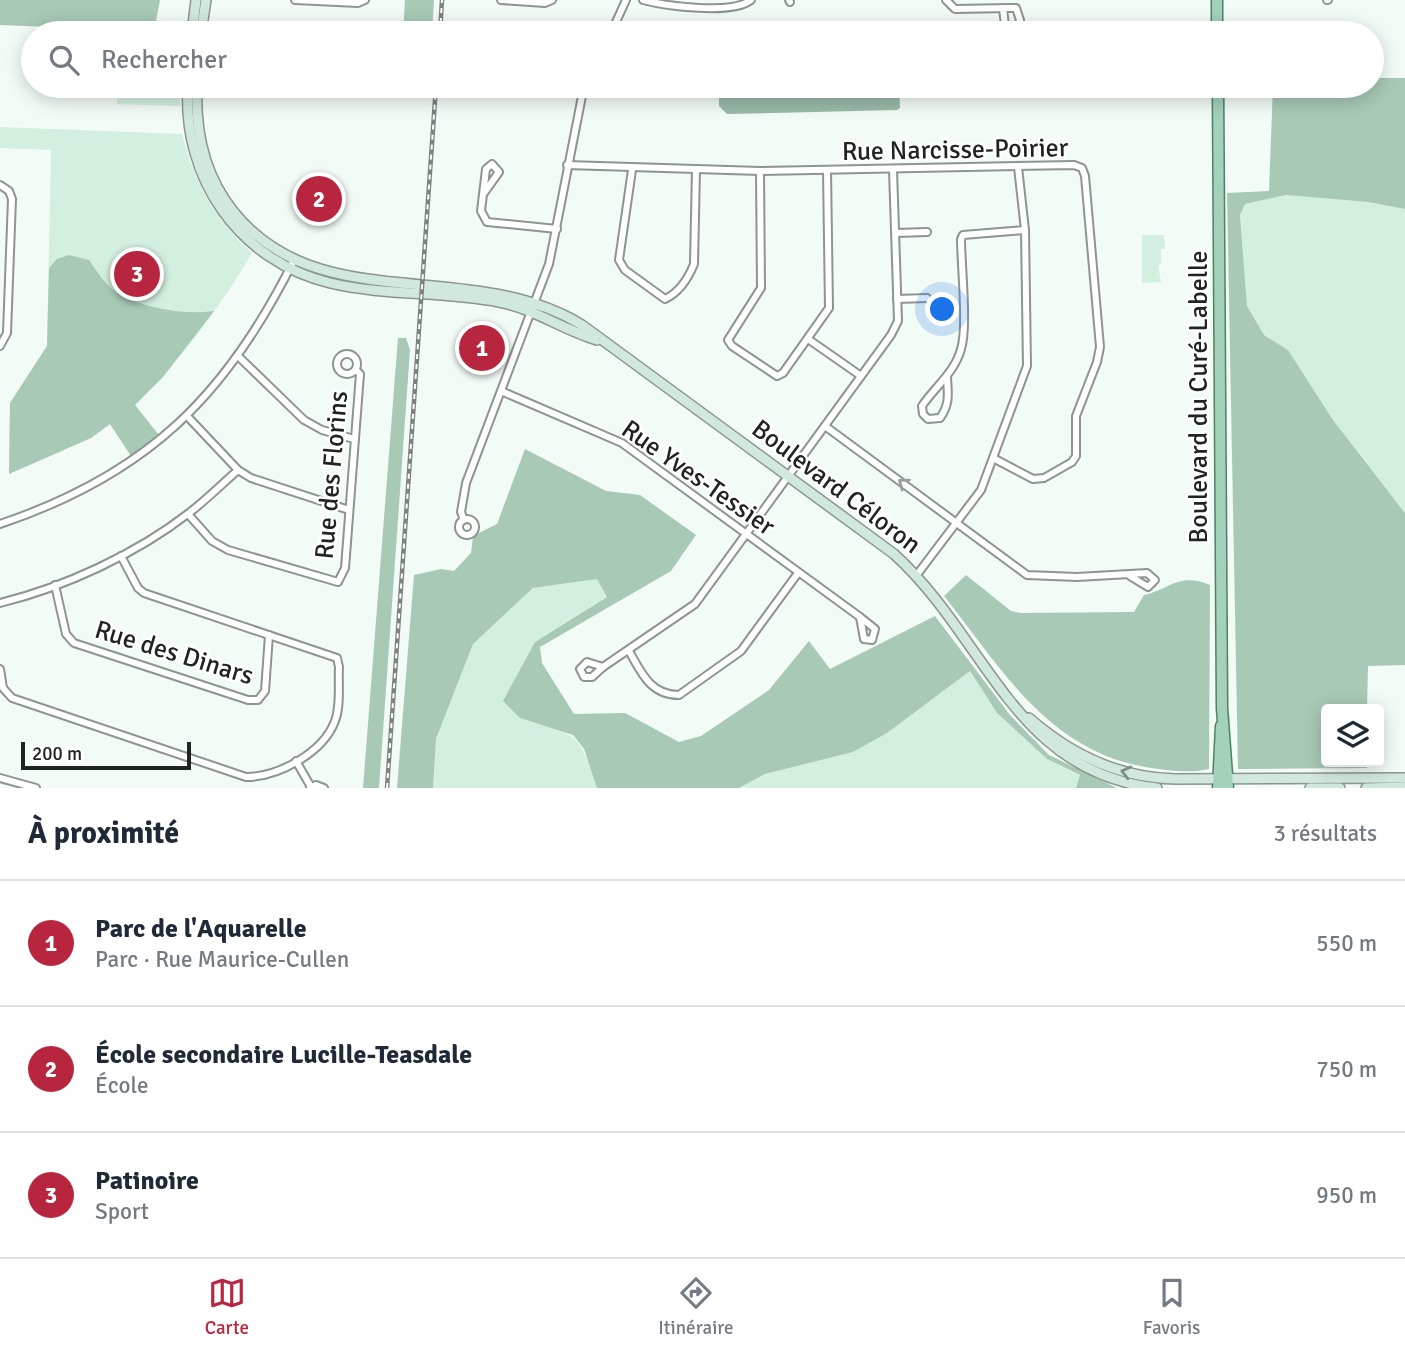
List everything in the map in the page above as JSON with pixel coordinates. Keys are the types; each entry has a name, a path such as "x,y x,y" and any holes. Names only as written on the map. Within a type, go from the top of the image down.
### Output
{"main road":[{"path":"1217,0 1217,21"},
{"name":"Boulevard du Curé-Labelle","path":"1218,98 1223,783"}],"street":[{"path":"193,21 196,0"},
{"path":"203,21 206,0"},
{"path":"295,0 358,3 365,0"},
{"path":"501,0 546,3 552,0"},
{"path":"616,21 626,0"},
{"path":"643,0 670,5 741,6 751,0"},
{"path":"946,0 955,9 1003,8"},
{"name":"Boulevard Céloron","path":"188,98 190,140 211,194 247,239 292,264 345,276 491,291 582,324 602,342 884,545 916,576 1041,738 1069,759 1115,780 1157,788"},
{"name":"Boulevard Céloron","path":"198,98 200,141 218,189 249,229 292,264"},
{"path":"464,520 461,512 466,483 535,307 557,229 581,98"},
{"name":"Rue Narcisse-Poirier","path":"567,165 632,170 760,171 1074,165 1082,168 1085,176 1100,347 1076,416 1076,456 1072,462 1044,478 1032,479 995,459"},
{"path":"916,576 958,524 981,490 995,459 1027,366 1025,230 1018,167"},
{"path":"632,170 619,260 625,270 665,299 675,295 694,264 696,169"},
{"path":"760,171 761,288 727,340 777,376 783,373 829,308 827,170"},
{"path":"603,667 687,612 789,476 898,321 893,170"},
{"path":"0,185 9,191 12,199 7,333 0,346"},
{"path":"484,193 481,211 488,222 557,229"},
{"path":"947,378 938,382 922,406 923,414 928,419 940,418 946,408 949,400 947,378 963,341 963,235 1025,230"},
{"path":"896,233 927,232"},
{"path":"0,524 74,496 133,461 187,416 239,357 292,264"},
{"path":"897,299 927,298"},
{"path":"808,338 861,376"},
{"path":"239,357 304,420 322,430 354,439"},
{"name":"Rue des Florins","path":"188,514 212,541 228,550 332,583 342,578 345,569 360,374 356,370"},
{"name":"Rue Yves-Tessier","path":"501,391 622,443 860,617"},
{"path":"187,416 238,470 251,478 349,510"},
{"path":"825,426 1030,576 1130,576"},
{"path":"0,603 55,585 121,556 188,514 238,470"},
{"path":"0,669 3,688 12,698 246,777 265,777 296,761 327,737 336,719 339,667 337,658 144,593 138,588 121,556"},
{"path":"629,651 653,688 668,695 679,695 741,651 798,573"},
{"name":"Rue des Dinars","path":"55,585 66,634 74,643 248,700 258,700 265,691 269,635"},
{"name":"Boulevard Céloron","path":"1011,700 1058,742 1103,766 1148,777 1223,783 1405,778"},
{"path":"296,761 311,788 319,785 324,788"},
{"path":"0,778 36,788"},
{"path":"1366,788 1405,787"},
{"path":"1310,788 1340,788"}],"shaded area":[{"path":"0,0 160,0 156,21 21,21 21,26 0,25"},
{"path":"405,0 434,0 433,21 404,21"},
{"path":"1384,78 1405,78 1405,209 1368,202 1286,195 1245,204 1240,215 1247,306 1264,335 1288,350 1333,420 1405,513 1405,665 1368,666 1367,704 1321,704 1321,767 1367,768 1238,769 1227,193 1269,191 1273,98 1384,98"},
{"path":"117,98 180,98 180,106 117,104"},
{"path":"719,98 900,98 900,108 727,114 719,106"},
{"path":"0,127 182,134 193,168 208,199 227,227 252,253 227,294 198,333 135,405 158,434 131,456 110,424 91,438 9,474 10,403 47,346 51,150 0,148"},
{"path":"1286,195 1368,202 1405,209 1405,513 1333,420 1288,350 1264,335 1247,306 1240,214 1245,204"},
{"path":"1142,235 1164,235 1165,249 1161,249 1161,264 1158,265 1161,282 1142,283"},
{"path":"69,255 89,260 112,289 133,301 179,311 214,311 163,377 135,405 158,434 131,456 110,424 91,438 9,474 10,403 47,346 49,268 57,259"},
{"path":"398,338 406,338 410,350 379,788 363,788"},
{"path":"461,339 505,345 495,357 461,352"},
{"path":"525,449 606,491 640,495 696,535 671,571 540,647 542,663 574,714 625,713 679,742 701,736 769,690 809,641 830,669 935,616 1010,715 1049,755 1117,788 1076,788 1080,775 1047,759 997,713 970,671 887,733 853,752 765,774 739,788 597,788 584,749 573,735 520,718 503,701 535,642 607,597 597,579 533,588 473,644 436,739 433,788 397,788 414,575 441,569 454,571 471,553 473,536 497,524"},
{"path":"966,575 1011,611 1021,613 1134,612 1144,595 1175,583 1190,580 1210,585 1209,769 1169,770 1145,767 1110,757 1080,743 1053,723 1028,701 1006,676 944,596"},
{"path":"597,579 608,596 535,642 520,718 573,738 585,755 597,788 433,788 436,739 473,644 533,588"},
{"path":"970,671 997,713 1047,759 1080,776 1076,788 739,788 765,774 853,752 887,733"}],"railway":[{"path":"441,21 442,0"},
{"path":"387,788 435,98"}],"place":[{"name":"École secondaire Lucille-Teasdale","path":"319,199"},
{"name":"Patinoire","path":"137,274"},
{"name":"Parc de l'Aquarelle","path":"482,348"}]}
